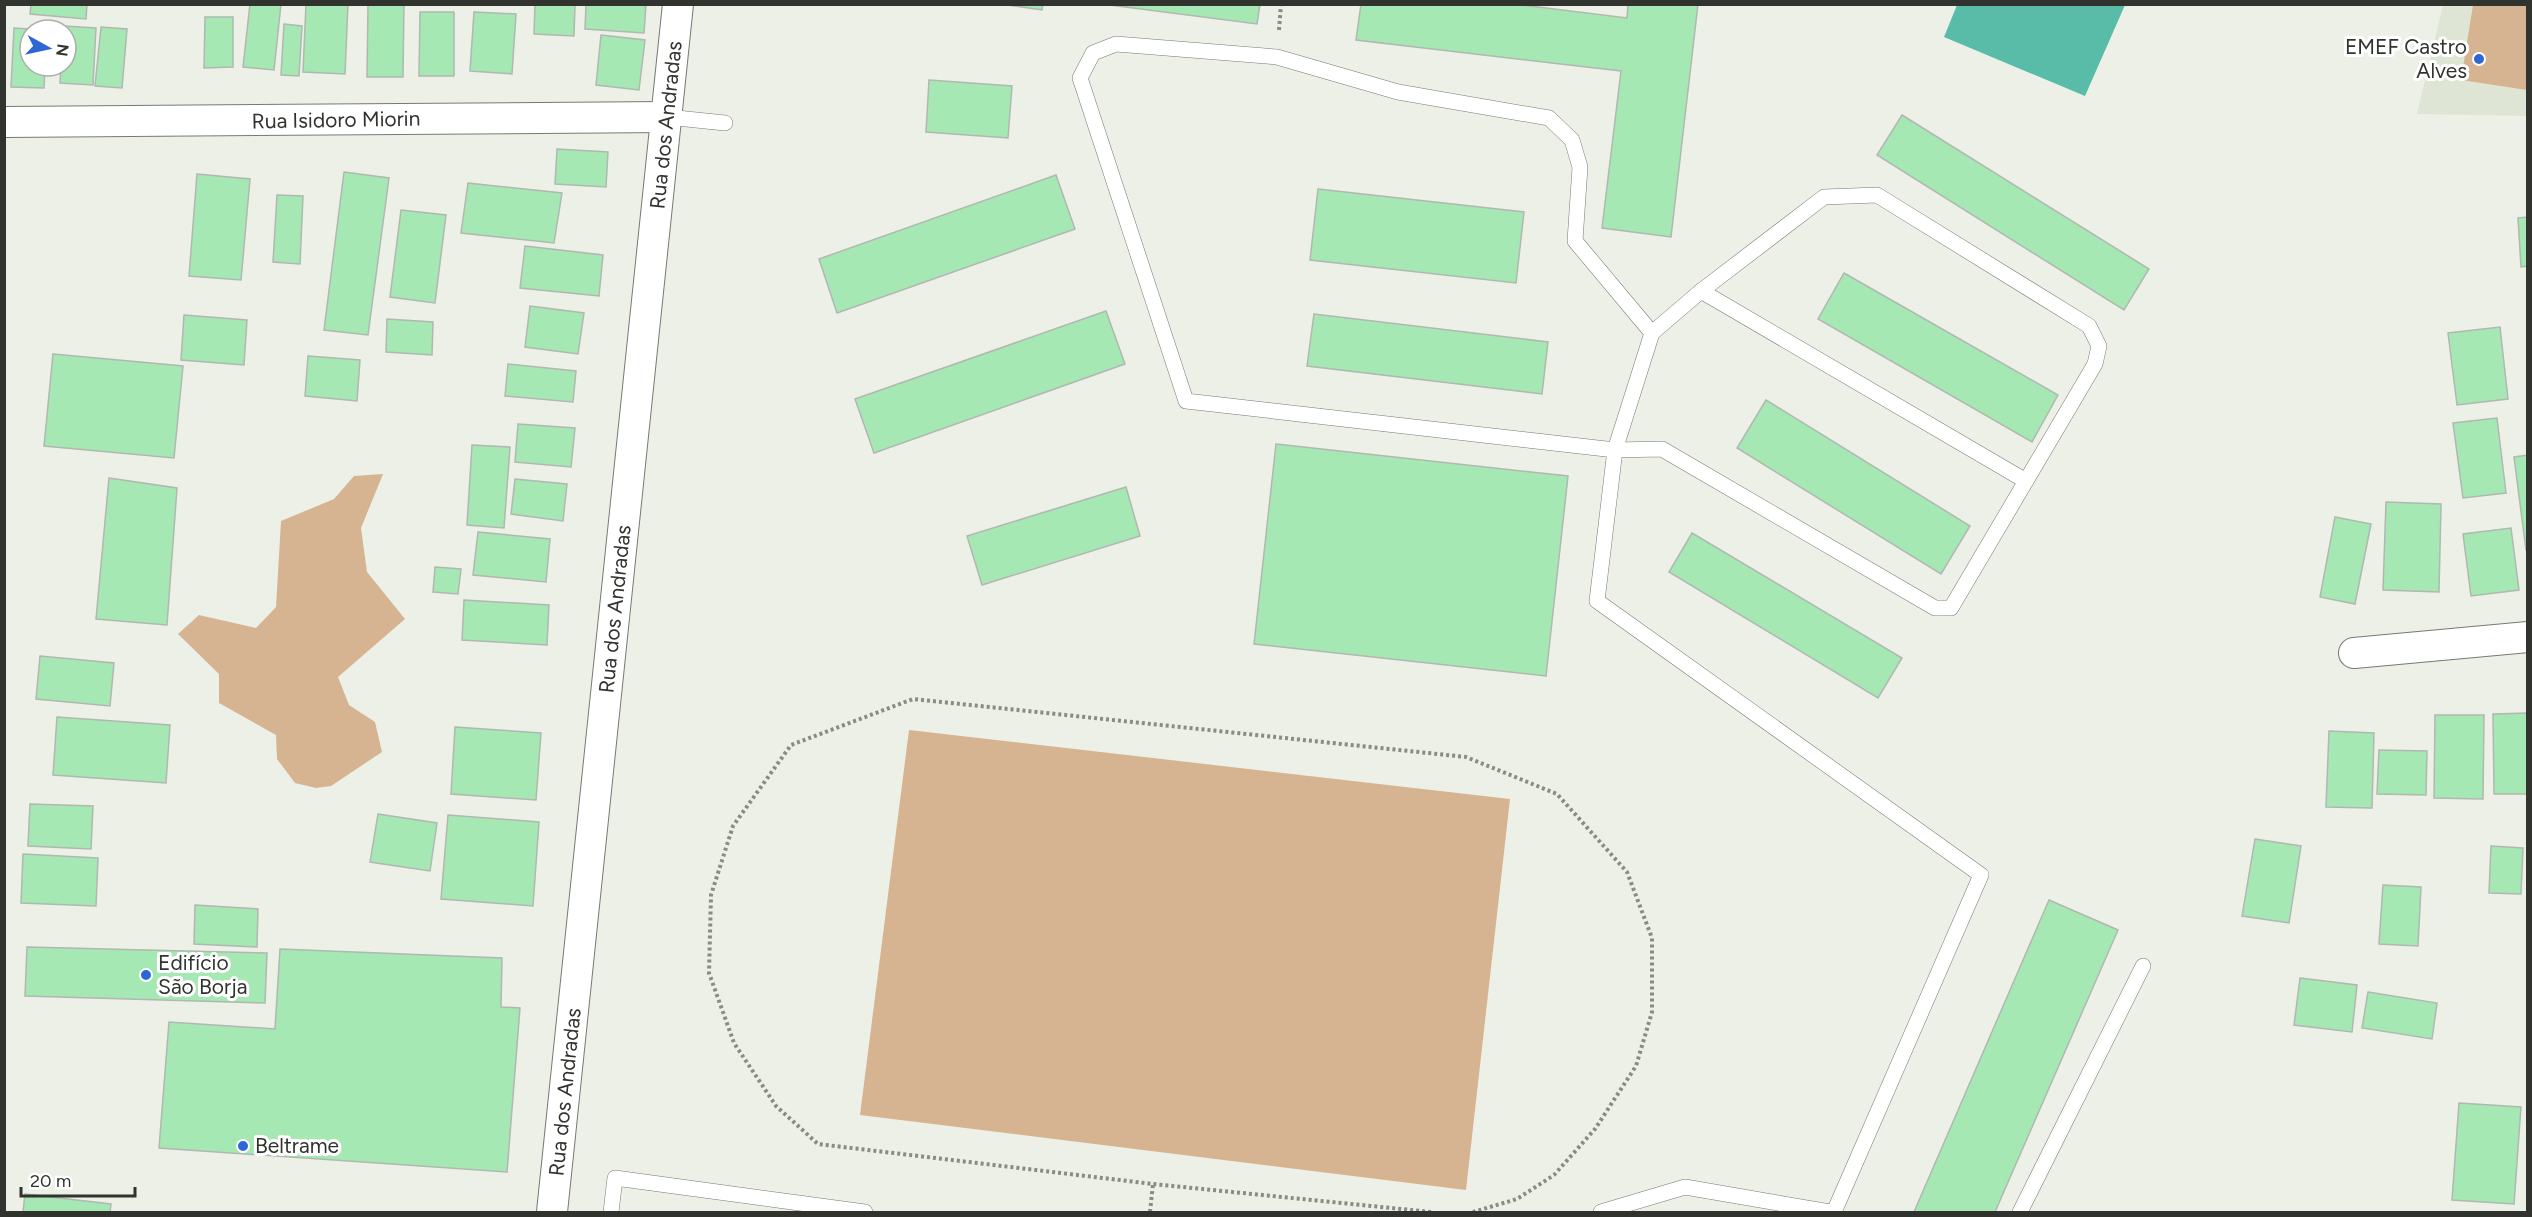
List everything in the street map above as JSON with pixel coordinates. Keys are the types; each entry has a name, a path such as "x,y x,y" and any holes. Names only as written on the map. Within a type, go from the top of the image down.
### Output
{"street":[{"name":"Rua dos Andradas","path":"552,1212 678,4"},
{"name":"Rua Isidoro Miorin","path":"4,122 667,117"},
{"path":"2354,653 2528,637"}],"lane":[{"path":"1601,1212 1685,1187 1832,1212 1981,875 1597,601 1615,450 1652,333 1701,291 1824,197 1877,195 2089,326 2099,346 2095,364 1951,608 1935,608 1662,449 1615,450 1186,401 1080,78 1093,53 1116,44 1266,56 1277,57 1398,92 1549,118 1572,140 1580,167 1575,241 1652,333"},
{"path":"667,117 725,123"},
{"path":"1701,291 2026,481"},
{"path":"2020,1212 2144,966"},
{"path":"611,1212 615,1178 865,1212"}],"path":[{"path":"1431,1212 1154,1184 818,1144 776,1106 734,1043 710,973 711,895 733,826 791,745 913,699 1466,757 1557,794 1627,873 1652,938 1652,1012 1636,1066 1595,1129 1554,1176 1517,1199 1473,1212"},
{"path":"1150,1212 1154,1184"}],"shaded area":[{"name":"EMEF Castro Alves","path":"2443,5 2527,5 2527,116 2417,114"},
{"path":"2473,5 2527,5 2527,90 2461,80"},
{"path":"383,474 361,528 367,572 405,619 338,677 349,705 375,722 382,752 331,786 316,788 295,783 277,759 276,735 219,703 219,674 178,634 199,615 256,628 276,607 281,521 334,499 354,476"},
{"path":"909,730 1510,799 1466,1190 860,1115"}],"water":[{"path":"1957,4 2125,5 2085,96 1944,37"}],"building":[{"path":"31,4 87,4 86,19 30,14"},
{"path":"250,4 281,4 274,70 243,67"},
{"path":"306,4 348,4 345,74 303,72"},
{"path":"368,4 404,4 403,77 367,77"},
{"path":"535,4 575,4 574,36 534,34"},
{"path":"586,4 646,4 644,33 585,29"},
{"path":"1000,4 1043,4 1042,10"},
{"path":"1102,4 1260,4 1257,24"},
{"path":"1361,4 1513,4 1627,18 1628,4 1698,4 1671,237 1602,228 1621,71 1356,40"},
{"path":"420,12 454,12 454,76 419,76"},
{"path":"474,12 516,14 512,74 470,71"},
{"path":"205,17 233,17 233,67 204,68"},
{"path":"284,24 302,26 299,76 281,75"},
{"path":"78,27 96,28 93,85 60,83 60,78 78,78"},
{"path":"101,27 127,29 122,88 95,86"},
{"path":"14,28 18,28 18,78 44,78 44,88 11,87"},
{"path":"601,35 645,40 639,90 596,85"},
{"path":"929,80 1012,86 1008,138 926,132"},
{"path":"1902,115 2149,269 2124,310 1877,155"},
{"path":"557,149 608,152 606,187 555,184"},
{"path":"344,172 389,178 368,335 324,330"},
{"path":"197,174 250,179 241,280 189,276"},
{"path":"1056,175 1075,229 837,313 819,259"},
{"path":"468,183 562,193 554,243 461,233"},
{"path":"1318,189 1524,212 1516,283 1310,260"},
{"path":"277,195 303,196 300,264 273,262"},
{"path":"401,210 446,215 435,303 390,297"},
{"path":"2528,217 2528,266 2521,267 2518,218"},
{"path":"525,246 603,255 599,296 520,288"},
{"path":"1844,273 2058,395 2032,442 1818,319"},
{"path":"530,306 584,313 578,354 525,347"},
{"path":"1106,311 1125,364 874,453 855,399"},
{"path":"1314,314 1548,342 1542,394 1307,366"},
{"path":"184,315 247,320 244,365 181,360"},
{"path":"387,319 433,322 432,355 386,352"},
{"path":"2500,327 2508,399 2457,405 2448,333"},
{"path":"53,354 183,366 174,458 44,446"},
{"path":"308,356 360,360 357,401 305,396"},
{"path":"508,364 576,371 573,402 505,396"},
{"path":"1766,400 1970,526 1941,574 1737,448"},
{"path":"2497,418 2506,493 2463,498 2453,423"},
{"path":"518,424 575,428 571,467 515,462"},
{"path":"1276,444 1568,476 1546,676 1254,644"},
{"path":"472,445 510,447 504,528 467,525"},
{"path":"2528,455 2528,550 2526,550 2514,457"},
{"path":"109,478 177,488 167,625 96,619"},
{"path":"515,479 567,484 563,521 511,514"},
{"path":"1126,487 1140,536 982,585 967,536"},
{"path":"2386,502 2441,504 2439,592 2383,590"},
{"path":"2335,517 2371,524 2355,604 2320,597"},
{"path":"2511,528 2519,590 2471,596 2463,534"},
{"path":"478,532 550,539 546,582 473,575"},
{"path":"1692,533 1902,658 1878,698 1669,572"},
{"path":"435,567 461,569 458,594 433,592"},
{"path":"464,600 549,605 547,645 462,640"},
{"path":"40,656 114,663 110,706 36,699"},
{"path":"2528,713 2528,794 2494,794 2493,714"},
{"path":"2435,715 2484,715 2483,799 2434,798"},
{"path":"57,717 170,725 166,783 53,775"},
{"path":"455,727 541,733 536,800 451,794"},
{"path":"2329,731 2374,733 2372,808 2326,807"},
{"path":"2379,750 2427,751 2426,795 2377,794"},
{"path":"30,804 93,806 91,849 28,846"},
{"path":"378,814 437,823 430,871 370,862"},
{"path":"448,815 539,822 533,906 441,899"},
{"path":"2255,839 2301,846 2289,923 2242,916"},
{"path":"2491,846 2523,848 2521,894 2489,893"},
{"path":"23,854 98,858 96,906 21,903"},
{"path":"2383,885 2421,887 2418,946 2379,944"},
{"path":"2049,900 2118,930 1995,1212 1914,1212"},
{"path":"195,905 258,909 257,947 194,944"},
{"name":"Edifício São Borja","path":"27,947 267,953 265,1003 25,996"},
{"path":"280,949 502,958 501,1007 520,1008 507,1172 159,1148 169,1022 275,1029"},
{"path":"2300,978 2357,985 2352,1032 2294,1025"},
{"path":"2368,992 2437,1003 2432,1039 2362,1028"},
{"path":"2459,1103 2521,1107 2514,1204 2452,1200"},
{"path":"25,1194 111,1204 110,1212 23,1212"}],"place":[{"name":"EMEF Castro Alves","path":"2479,59"},
{"name":"Edifício São Borja","path":"146,975"},
{"name":"Beltrame","path":"243,1146"}]}
